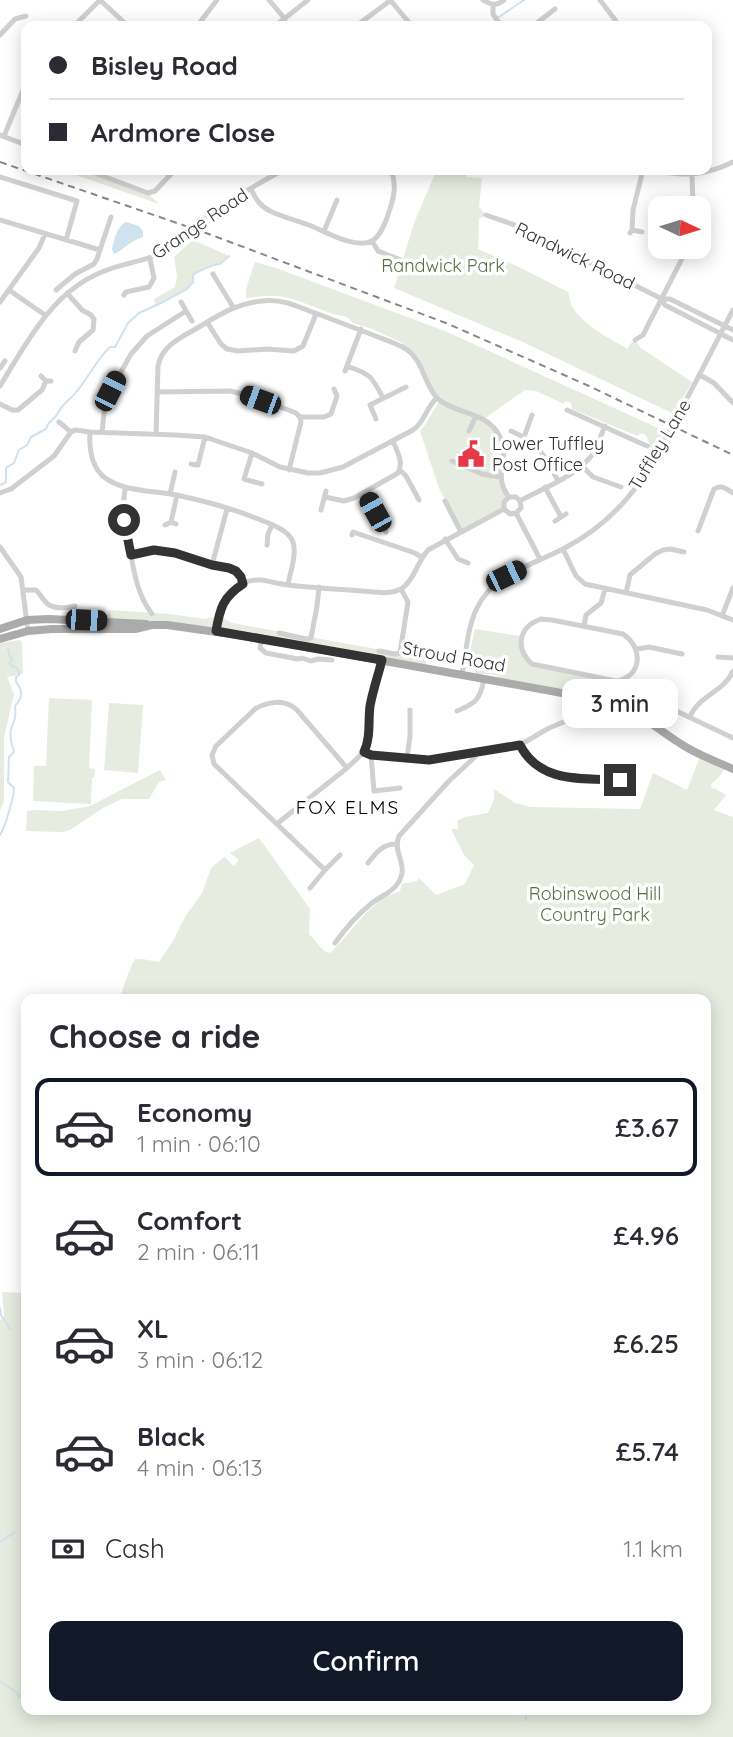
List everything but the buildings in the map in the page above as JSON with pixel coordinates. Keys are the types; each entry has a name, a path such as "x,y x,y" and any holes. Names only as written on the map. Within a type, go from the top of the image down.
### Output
{"main road":[{"name":"Stroud Road","path":"0,629 27,620 134,622 216,631 380,656 462,675 618,704 635,712 680,744 733,769"},
{"name":"Stroud Road","path":"0,639 28,631 135,629 152,625"}],"street":[{"path":"79,21 100,0 123,21"},
{"path":"270,0 285,19"},
{"path":"282,21 308,0"},
{"path":"363,21 391,0 408,21"},
{"path":"484,0 493,5 498,21"},
{"path":"493,5 504,0"},
{"path":"600,0 615,21"},
{"path":"201,21 216,1"},
{"path":"539,21 555,9"},
{"path":"0,35 15,19 23,16 22,21"},
{"path":"21,94 2,136 21,143"},
{"path":"712,171 733,162"},
{"path":"101,175 148,193 155,191 170,175"},
{"name":"Grange Road","path":"0,386 46,315 83,280 110,268 150,259 182,239 208,217 275,175"},
{"path":"251,189 258,202 281,216 353,242 372,241 381,230 394,198 396,184 393,175"},
{"path":"642,175 631,231 642,232"},
{"path":"692,175 693,196"},
{"path":"0,177 78,201 65,240"},
{"path":"324,231 337,200"},
{"name":"Randwick Road","path":"486,215 515,225 662,299 670,299 733,330"},
{"path":"56,290 75,274 94,264 111,217"},
{"path":"0,220 100,250"},
{"path":"0,302 39,248 45,234"},
{"path":"372,241 378,251 399,258"},
{"path":"125,292 149,287 154,278 150,259"},
{"path":"635,341 643,335 682,259"},
{"path":"213,274 233,307"},
{"path":"9,290 46,315"},
{"path":"67,293 94,319 93,330 79,342 75,351"},
{"name":"Randwick Road","path":"662,299 665,305 733,340"},
{"path":"156,434 159,361 165,351 233,307 265,300 288,303 402,346 411,353 437,398 451,407 483,419 502,440 504,454 500,477 509,497"},
{"path":"180,302 192,321"},
{"name":"Tuffley Lane","path":"462,675 475,610 483,597 506,576 563,549 598,527 631,494 658,452 733,310"},
{"path":"102,432 105,404 131,354 147,335 186,311"},
{"path":"207,322 221,344 228,349 294,351 306,341 316,314"},
{"path":"361,330 346,368 365,372 383,398"},
{"path":"0,368 5,361"},
{"path":"700,375 714,383 733,403"},
{"path":"0,404 18,410 42,390 46,379"},
{"path":"376,419 370,404 406,387"},
{"path":"157,393 230,391 273,404 300,417 324,417 331,414 337,396 334,389"},
{"path":"0,493 11,489 54,456 75,430 205,438 252,453 289,471 329,471 393,442 419,426 437,398"},
{"path":"567,410 647,446"},
{"path":"524,437 532,415"},
{"path":"469,431 475,416"},
{"path":"289,471 300,417"},
{"path":"59,422 71,432"},
{"path":"520,501 581,465 594,451 605,426"},
{"path":"512,431 536,445 544,454 558,481"},
{"path":"90,432 91,456 106,478 125,487 173,494 227,509 272,525 287,534 294,547 288,585"},
{"path":"640,443 644,436"},
{"path":"191,464 198,465 205,438"},
{"path":"321,510 325,494 344,501 398,473 400,461 393,442"},
{"path":"252,453 244,479 262,484"},
{"path":"452,461 482,474 500,477"},
{"path":"581,465 593,477 621,487"},
{"path":"400,470 419,496"},
{"path":"171,524 175,472"},
{"path":"698,531 714,489 721,486 733,493"},
{"path":"125,487 123,509 131,555 140,593 152,614"},
{"path":"545,487 561,518"},
{"path":"364,492 386,532"},
{"path":"509,497 516,497 520,501 521,508 516,513 510,514 505,509 504,502 509,497"},
{"path":"445,501 460,532"},
{"path":"212,565 227,509"},
{"path":"216,631 223,603 228,595 243,584 258,580 288,585 388,592 401,589 428,550 505,509"},
{"path":"516,513 540,559"},
{"path":"267,547 272,525"},
{"path":"352,535 353,532 421,557"},
{"path":"445,540 457,559 468,562"},
{"path":"0,547 21,578 28,631"},
{"path":"563,549 579,580 585,584 707,610 733,620"},
{"path":"626,593 630,575 655,554 670,549 684,552"},
{"path":"131,555 154,550 167,551 236,571 243,584"},
{"path":"452,568 457,559"},
{"path":"279,633 311,638 319,587"},
{"path":"722,616 733,588"},
{"path":"278,823 364,752 380,656 400,653 408,602 401,589"},
{"path":"584,626 586,615 601,603 605,589"},
{"path":"23,590 36,590 52,607 75,606"},
{"path":"547,619 584,626 623,634 629,638 637,649 638,661 632,673 616,681 538,667 524,655 522,636 534,622 547,619"},
{"path":"262,639 260,648 266,653 311,661 332,660"},
{"path":"302,658 305,646"},
{"path":"637,649 649,647 682,654"},
{"path":"718,657 733,658"},
{"path":"690,717 699,702 732,679 733,671"},
{"path":"459,711 473,704 478,698 484,679"},
{"path":"364,752 371,755 429,760 520,745 549,728 576,717 587,697"},
{"path":"325,870 220,769 212,760 213,751 255,709 283,702 293,706 347,768"},
{"path":"672,709 733,738"},
{"path":"407,758 410,710"},
{"path":"520,745 538,767 559,776 617,780 613,788"},
{"path":"335,943 359,915 399,882 403,868 396,844 399,836 476,754"},
{"path":"371,755 374,791 400,788"},
{"path":"368,863 382,847 396,844"},
{"path":"310,888 340,855"}],"green space":[{"path":"76,175 97,175 150,195 159,204"},
{"name":"Randwick Park","path":"466,175 482,178 479,207 486,215 479,219 478,249 568,292 573,308 591,326 628,349 635,340 641,348 692,382 674,414 525,343 394,288 414,223 434,176"},
{"path":"193,240 229,256 220,264 193,275 193,282 187,289 155,305 154,299 175,287 177,277 174,257"},
{"path":"255,262 445,331 669,433 658,452 647,446 649,443 646,435 642,433 637,436 572,409 571,403 566,401 563,404 536,391 525,390 484,419 492,426 503,446 500,478 509,497 504,509 461,532 439,488 420,431 440,401 416,359 402,346 403,343 353,323 347,317 279,296 246,298 246,289"},
{"path":"109,610 205,619 219,616 232,623 427,658 425,669 309,647 106,621"},
{"path":"475,629 520,636 528,661 622,680 619,700 601,694 476,674 469,655"},
{"path":"20,640 23,674 7,677 14,694 4,738 4,802 0,810 0,643"},
{"path":"49,698 92,700 89,768 95,769 91,804 33,801 34,766 46,766"},
{"path":"109,703 143,705 138,773 104,770"},
{"name":"Robinswood Hill Country Park","path":"699,759 724,770 711,784 712,789 726,795 714,810 733,817 733,1737 0,1737 0,1320 4,1317 2,1292 21,1293 21,1715 711,1715 711,994 122,994 135,959 159,962 202,893 211,868 224,857 234,866 239,860 230,853 259,838 310,909 309,934 324,951 330,953 370,909 400,891 402,884 417,881 419,878 436,895 465,884 474,865 464,855 451,829 458,829 457,821 465,817 488,813 494,799 494,789 515,803 530,807 640,809 653,773 687,790"},
{"path":"160,770 166,780 159,782 149,799 122,799 63,832 26,831 27,811 62,811 90,806"}],"water":[{"path":"126,222 139,226 143,237 114,254 112,249 116,233"}],"waterway":[{"path":"499,17 524,0"},
{"path":"0,485 6,482 6,468 14,463 19,450 27,445 31,437 46,429 105,352 110,347 115,347 128,323 139,313 187,289 193,282 193,275 220,264 229,256"},
{"path":"0,835 14,792 8,782 9,757 14,752 10,732 15,718 15,706 21,694 16,682 19,671 9,663 13,660 8,649"},
{"path":"0,1308 1,1315 10,1329"},
{"path":"0,1542 15,1532"},
{"path":"0,1681 19,1697"},
{"path":"526,1715 526,1720"}],"railway":[{"path":"0,162 21,169"},
{"path":"38,175 206,233 446,323 589,386 733,455"}],"place":[{"name":"Lower Tuffley Post Office","path":"471,454"}],"district":[{"name":"FOX ELMS","path":"348,807"}],"route":[{"path":"124,520 131,555 154,550 167,551 229,568 241,577 243,584 228,595 223,603 216,631 382,660 372,692 368,739 364,752 371,755 429,760 520,745 523,752 538,767 559,776 620,780"}]}
